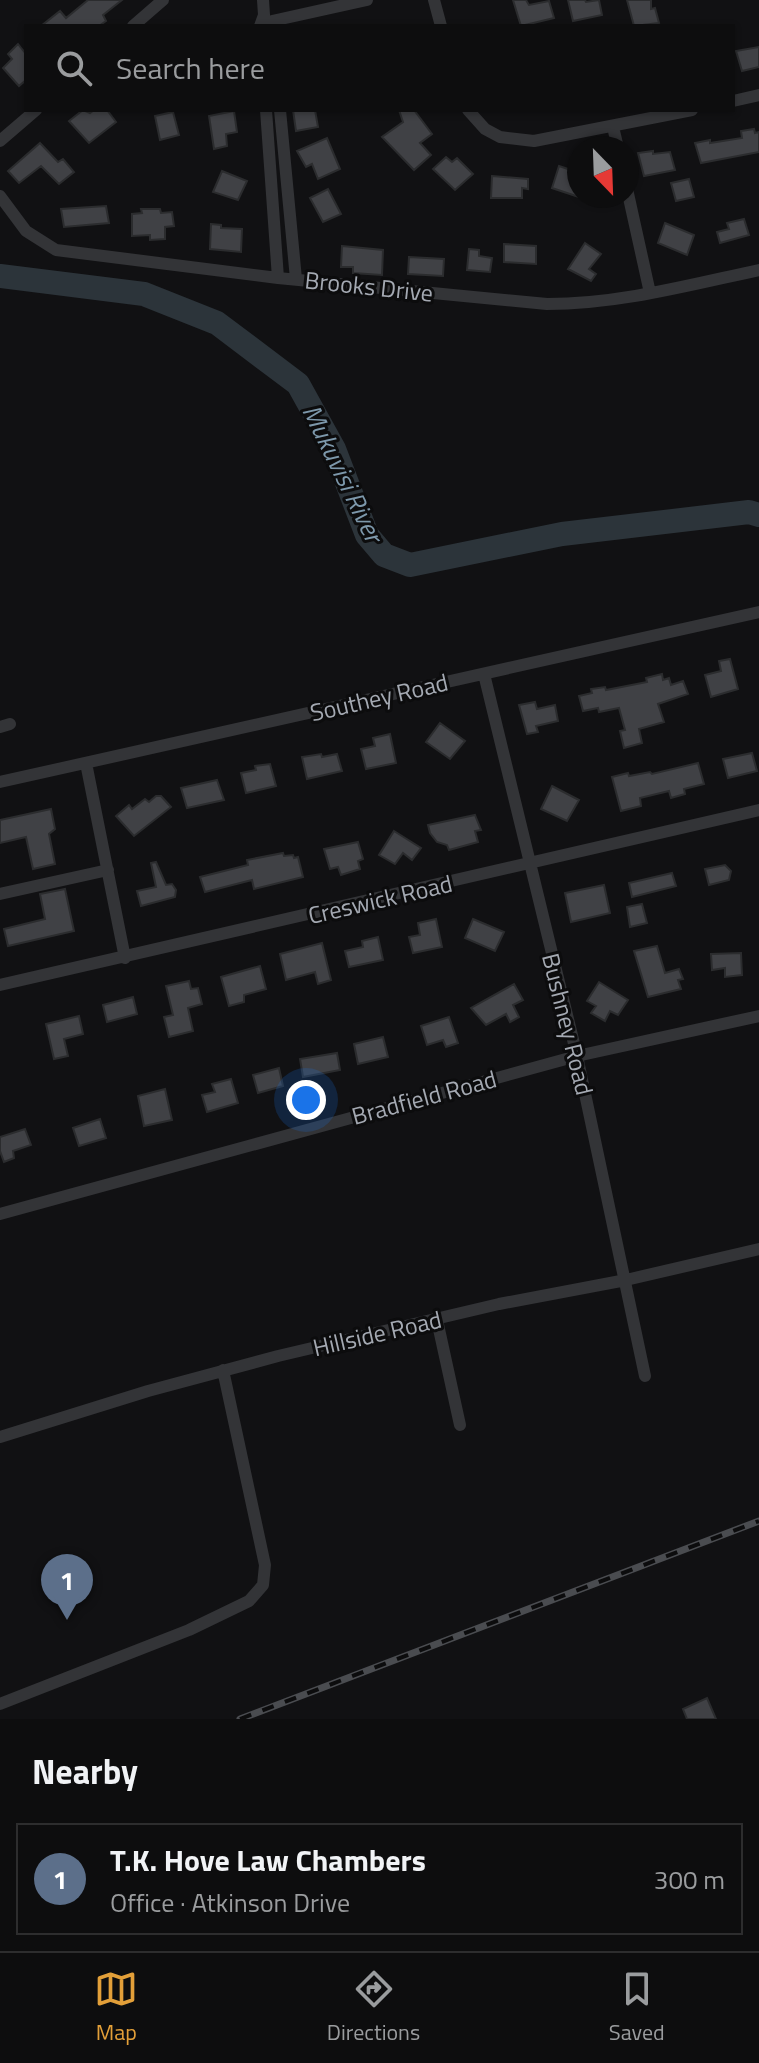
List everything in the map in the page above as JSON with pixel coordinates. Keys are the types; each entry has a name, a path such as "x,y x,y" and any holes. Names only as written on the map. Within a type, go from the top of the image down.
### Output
{"street":[{"path":"135,24 163,0"},
{"path":"263,0 267,22 367,0"},
{"path":"434,0 440,24"},
{"path":"735,101 759,95"},
{"path":"0,141 34,112"},
{"path":"266,112 278,278"},
{"path":"280,112 296,279"},
{"path":"470,112 485,129 512,140 534,141 683,112"},
{"path":"613,127 615,136"},
{"name":"Brooks Drive","path":"0,196 26,231 56,250 278,278 547,304 581,304 759,270"},
{"path":"631,208 650,293"},
{"name":"Southey Road","path":"0,782 759,612"},
{"name":"Bushney Road","path":"484,674 577,1056 645,1376"},
{"path":"86,763 125,958"},
{"name":"Creswick Road","path":"0,985 759,810"},
{"path":"0,894 108,870"},
{"name":"Bradfield Road","path":"0,1214 577,1056 759,1016"},
{"name":"Hillside Road","path":"0,1437 223,1370 499,1304 626,1280 759,1249"},
{"path":"437,1320 460,1425"},
{"path":"0,1704 189,1630 249,1601 258,1593 263,1585 265,1565 223,1370"}],"building":[{"path":"88,0 122,0 103,15 106,21 102,24 44,24 60,11 66,18"},
{"path":"513,0 526,0 529,5 549,1 554,18 520,24"},
{"path":"568,0 599,0 602,15 573,21"},
{"path":"627,0 651,0 651,9 655,8 659,23 633,24"},
{"path":"18,44 24,52 24,82 19,86 3,68 12,59 8,54"},
{"path":"759,47 759,67 742,71 736,51"},
{"path":"80,112 108,112 116,122 89,143 69,121"},
{"path":"173,112 179,135 160,140 155,116"},
{"path":"234,112 237,132 226,134 227,146 214,149 209,116"},
{"path":"293,112 315,112 318,127 296,131"},
{"path":"400,112 416,112 432,134 420,143 431,155 414,170 382,137 403,122"},
{"path":"754,129 755,133 759,132 759,152 701,163 695,143 742,138 741,131"},
{"path":"327,138 340,169 318,179 312,164 306,167 297,151"},
{"path":"40,143 58,162 63,159 74,172 59,184 41,166 19,183 8,171"},
{"path":"670,152 675,170 644,176 639,153"},
{"path":"446,157 452,162 457,158 473,174 455,190 433,169"},
{"path":"559,166 567,169 567,193 552,188"},
{"path":"222,171 247,181 238,200 213,192"},
{"path":"492,176 528,179 528,189 522,188 522,198 491,198"},
{"path":"689,179 694,197 676,201 671,183"},
{"path":"328,189 341,214 323,222 310,198"},
{"path":"106,206 109,223 64,227 61,209"},
{"path":"141,209 172,212 174,226 165,227 165,239 150,240 150,235 132,236 132,214 142,213"},
{"path":"744,219 749,235 720,243 717,232 729,229 727,223"},
{"path":"665,223 694,235 687,255 658,243"},
{"path":"211,224 242,229 241,252 210,249"},
{"path":"585,243 601,254 589,269 596,274 591,281 568,269"},
{"path":"504,244 536,246 536,264 504,262"},
{"path":"342,246 383,250 382,275 353,273 353,267 341,267"},
{"path":"469,249 479,250 479,256 492,258 490,272 467,270"},
{"path":"409,257 444,259 443,276 408,274"},
{"path":"730,659 738,689 711,697 705,675 721,671 719,661"},
{"path":"662,674 663,680 669,678 671,685 683,681 688,694 658,704 664,722 639,729 642,743 624,748 620,731 625,730 619,708 583,711 579,696 592,693 591,689 605,687 606,690 647,682 646,678"},
{"path":"535,702 537,709 555,705 558,721 536,726 538,732 527,734 519,705"},
{"path":"440,723 465,741 450,759 426,742"},
{"path":"390,734 396,763 366,769 361,749 375,746 373,738"},
{"path":"752,753 757,771 728,778 723,759"},
{"path":"321,754 322,757 337,754 342,771 307,779 302,757"},
{"path":"698,763 704,784 684,789 685,794 671,798 669,791 640,798 641,806 621,811 612,777 628,773 629,776 652,774"},
{"path":"270,764 276,786 246,793 241,773 256,770 255,766"},
{"path":"217,780 224,800 187,808 181,788"},
{"path":"552,786 579,800 567,821 541,809"},
{"path":"161,796 171,807 134,836 116,816 129,805 132,809 145,799 149,802"},
{"path":"51,809 55,829 49,834 55,864 33,869 26,837 0,843 0,820"},
{"path":"475,815 481,830 475,831 478,842 449,850 430,833 428,825"},
{"path":"394,831 421,848 412,860 403,853 395,864 379,855"},
{"path":"358,842 363,859 358,861 360,869 341,875 338,867 330,869 324,849"},
{"path":"283,853 284,856 298,857 303,877 254,889 252,880 205,892 200,877 248,865 247,860"},
{"path":"156,862 166,885 172,884 176,890 175,897 141,906 137,891 156,887 151,863"},
{"path":"725,865 731,871 729,880 709,885 705,869"},
{"path":"672,873 676,886 632,897 629,883"},
{"path":"604,885 610,913 571,922 565,893"},
{"path":"65,889 74,931 8,946 4,929 45,919 40,894"},
{"path":"642,904 647,923 630,927 627,907"},
{"path":"436,919 442,947 413,953 409,937 420,935 418,923"},
{"path":"473,919 504,932 495,951 465,938"},
{"path":"378,937 383,960 349,967 345,951 363,947 362,941"},
{"path":"322,943 331,980 318,984 315,972 286,980 280,954"},
{"path":"657,946 665,973 679,969 683,979 678,980 681,989 648,997 634,951"},
{"path":"741,953 742,975 725,977 725,968 712,970 711,954"},
{"path":"260,966 266,989 244,995 244,1002 229,1006 221,977"},
{"path":"189,981 191,989 198,988 202,1004 188,1008 193,1031 169,1037 164,1017 173,1015 166,986"},
{"path":"599,982 628,1000 618,1015 610,1011 605,1021 591,1013 596,1006 587,1001"},
{"path":"514,984 523,1000 513,1005 519,1017 510,1022 506,1014 486,1025 471,1008"},
{"path":"133,997 137,1014 107,1022 103,1005"},
{"path":"79,1016 83,1034 64,1039 68,1056 54,1059 46,1024"},
{"path":"449,1017 458,1043 446,1047 443,1040 427,1045 421,1026"},
{"path":"383,1037 388,1057 358,1064 354,1044"},
{"path":"337,1053 340,1070 303,1077 300,1059"},
{"path":"279,1068 283,1086 258,1093 253,1075"},
{"path":"231,1079 238,1103 207,1112 202,1095 215,1092 212,1084"},
{"path":"165,1089 172,1120 144,1126 138,1096"},
{"path":"100,1119 106,1138 79,1146 73,1128"},
{"path":"25,1129 31,1145 13,1151 14,1158 4,1162 0,1137"},
{"path":"707,1698 716,1719 687,1719 683,1709"}],"waterway":[{"name":"Mukuvisi River","path":"0,276 144,294 217,323 298,384 334,449 367,535 384,555 410,565 562,534 749,512 759,515"}],"railway":[{"path":"240,1719 759,1521"}],"place":[{"name":"T.K. Hove Law Chambers","path":"67,1620"}]}
